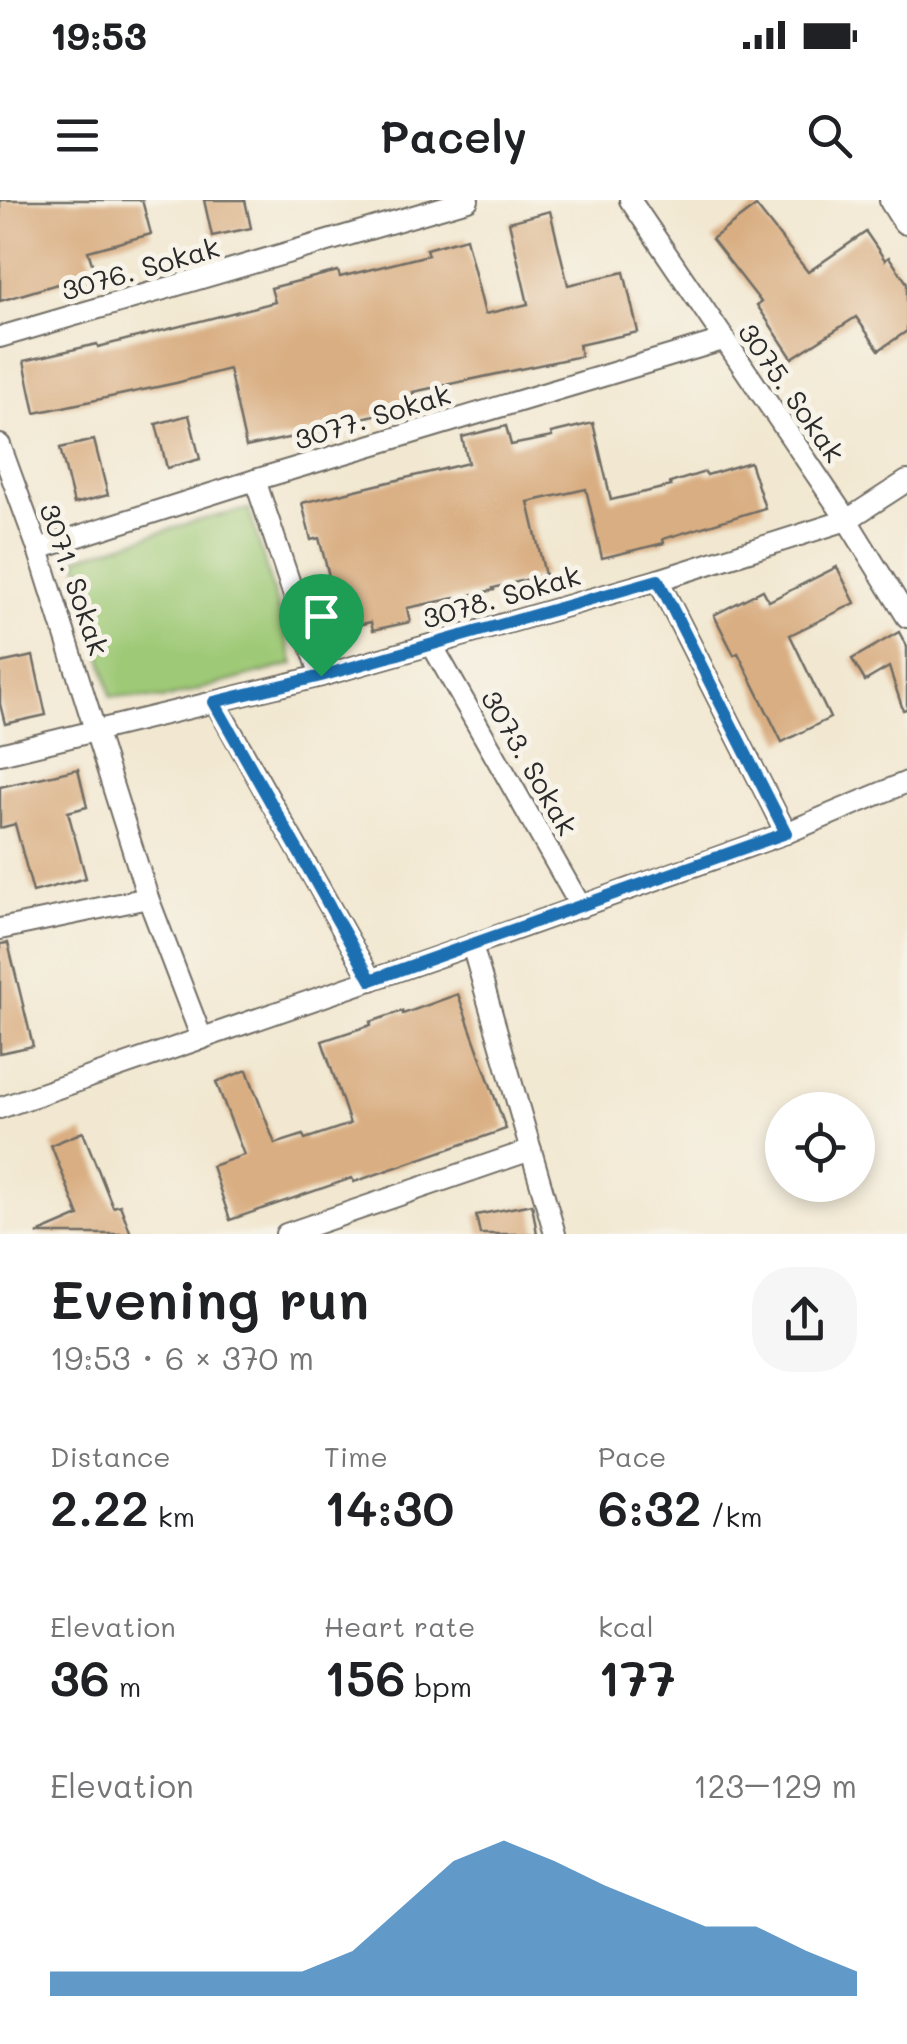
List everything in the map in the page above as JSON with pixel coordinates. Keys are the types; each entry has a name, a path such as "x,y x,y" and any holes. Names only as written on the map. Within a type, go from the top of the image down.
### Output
{"main road":[{"path":"895,200 907,219"}],"street":[{"name":"3076. Sokak","path":"0,337 468,200"},
{"name":"3075. Sokak","path":"630,200 847,520 907,616"},
{"name":"3077. Sokak","path":"38,550 256,480 723,340"},
{"name":"3071. Sokak","path":"0,445 38,550 148,898 202,1039"},
{"path":"256,480 321,676"},
{"name":"3078. Sokak","path":"0,754 321,676 658,580 847,520 907,481"},
{"path":"658,580 786,833"},
{"name":"3073. Sokak","path":"432,644 580,906"},
{"path":"214,702 371,980"},
{"path":"0,1108 786,833 907,782"},
{"path":"0,929 148,898"},
{"path":"472,945 555,1234"},
{"path":"286,1234 531,1150"}],"green space":[{"path":"249,509 294,664 164,699 111,696 77,558"}],"building":[{"path":"0,200 142,200 151,234 88,251 95,273 0,301"},
{"path":"204,200 245,200 251,228 212,236"},
{"path":"756,206 808,272 866,232 907,283 907,331 879,350 856,317 792,358 757,305 761,302 712,239"},
{"path":"550,211 568,285 624,272 638,332 579,345 581,356 413,392 416,405 246,447 229,369 35,413 24,361 97,344 98,347 275,302 271,288 338,271 340,277 428,255 426,249 466,238 485,314 528,304 509,222"},
{"path":"189,415 200,459 167,468 156,424"},
{"path":"593,423 611,500 750,462 765,508 663,539 664,543 602,558 586,489 528,502 545,575 407,608 410,622 373,630 371,622 334,630 324,582 330,580 319,538 311,540 302,503 468,463 462,437 506,426 511,445"},
{"path":"94,440 108,495 74,504 60,448"},
{"path":"837,567 855,603 790,635 830,718 782,742 738,653 734,655 714,615 763,590 769,601"},
{"path":"899,632 907,647 907,709 903,710 889,667 865,681 852,659"},
{"path":"33,656 46,715 5,724 0,704 0,663"},
{"path":"78,769 87,807 68,812 86,878 33,892 15,824 0,828 0,787"},
{"path":"8,943 33,1046 0,1053 0,944"},
{"path":"458,994 506,1129 230,1220 212,1166 244,1155 216,1082 247,1070 275,1144 350,1124 322,1041"},
{"path":"83,1132 113,1207 120,1205 131,1234 37,1234 79,1216 51,1145"},
{"path":"532,1204 537,1234 480,1234 476,1215"}],"route":[{"path":"658,580 786,833 371,980 214,702 321,676 658,580"}]}
